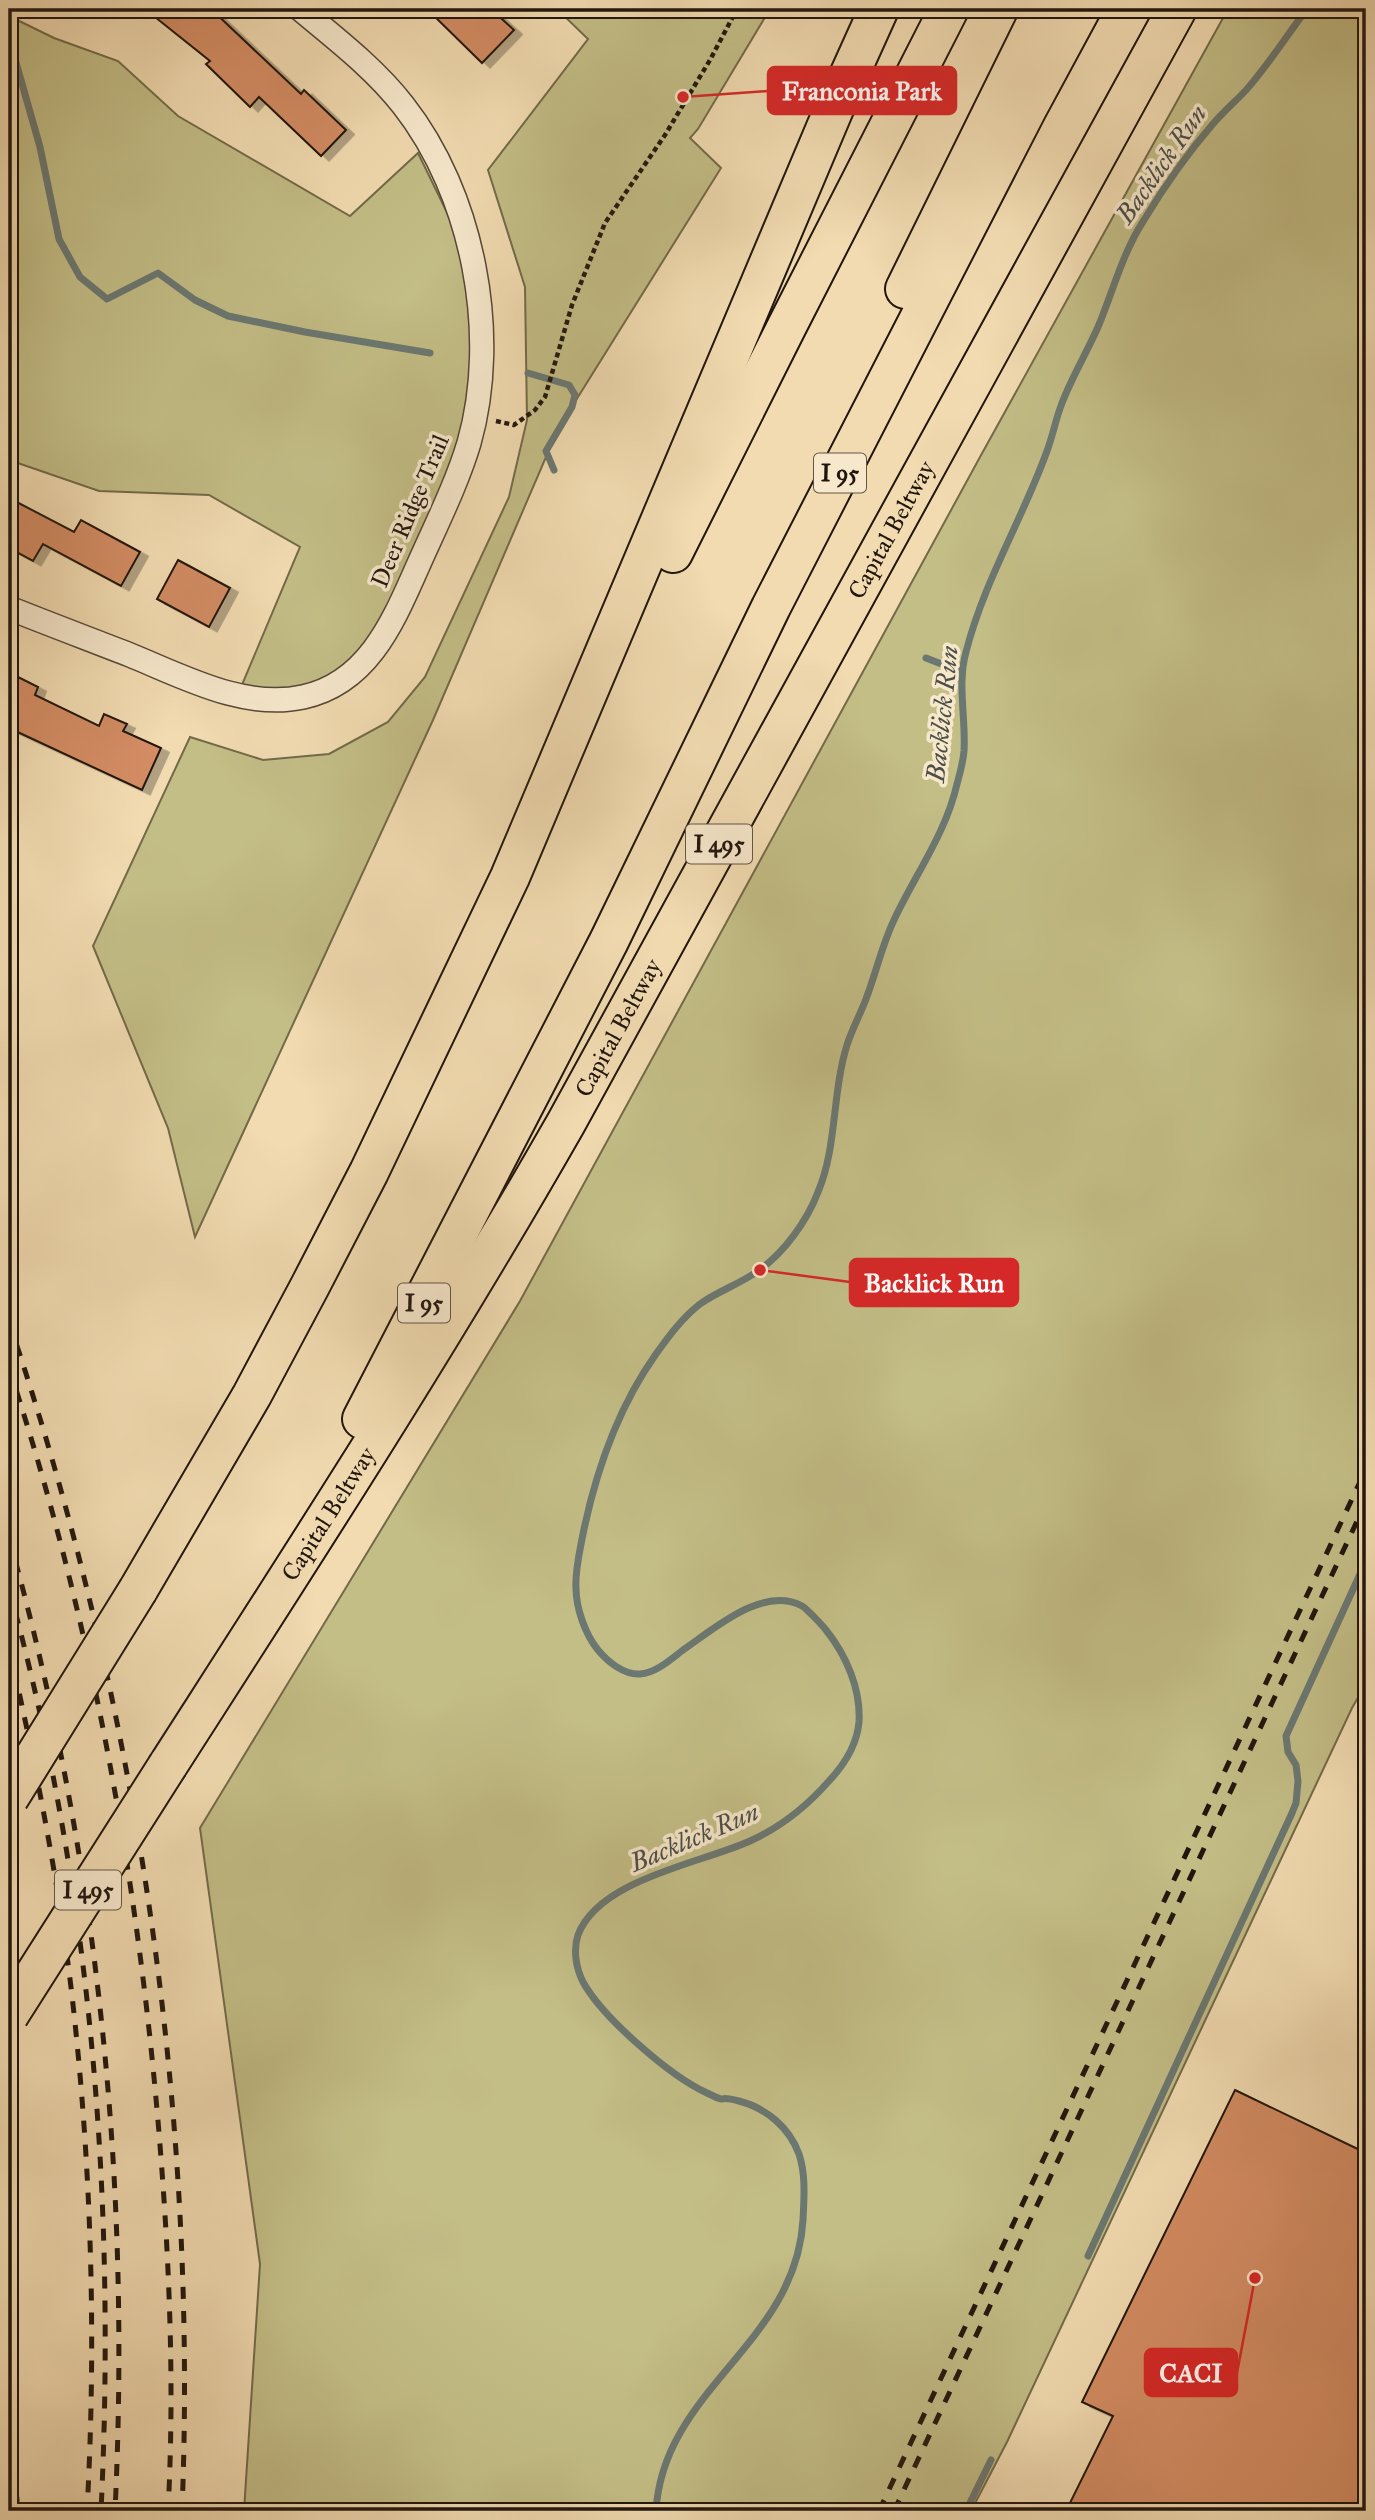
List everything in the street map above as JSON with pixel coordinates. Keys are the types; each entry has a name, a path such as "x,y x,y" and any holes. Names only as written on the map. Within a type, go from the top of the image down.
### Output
{"highway":[{"path":"510,877 833,111 880,9"},
{"path":"9,1798 138,1590 245,1407 310,1286 369,1172 510,877 949,9"},
{"path":"609,942 904,291 1043,9"},
{"name":"I 95","path":"234,1662 406,1338 609,942 771,607 1081,9"},
{"name":"Capital Beltway","path":"9,2015 427,1360 509,1224 1177,9"}],"street":[{"name":"Deer Ridge Trail","path":"9,608 194,680 261,700 303,697 350,675 370,657 391,626 452,489 469,441 483,338 478,288 460,210 433,151 404,105 369,67 300,9"}],"path":[{"path":"474,415 514,425 535,410 545,397 572,305 605,223 665,135 737,9"},
{"path":"9,2404 18,2511"}],"shaded area":[{"path":"557,9 770,9 690,138 721,168 558,429 433,720 195,1237 168,1128 93,946 190,737 263,760 329,754 388,722 425,677 509,497 527,420 525,287 488,170 588,39"},
{"path":"1228,9 1366,9 1366,1684 1352,1708 1007,2442 971,2511 244,2511 260,2264 200,1828 520,1301 980,457"},
{"path":"9,16 54,38 118,61 178,116 350,216 418,153 458,235 477,317 458,483 361,676 236,699 300,547 209,495 99,491 9,460"}],"building":[{"path":"145,9 211,9 301,94 304,90 346,130 321,156 259,97 250,107 206,64 210,61"},
{"path":"427,9 491,9 514,30 482,63"},
{"path":"9,498 74,532 81,520 140,552 121,586 43,544 33,561 9,548"},
{"path":"178,560 230,588 209,627 157,599"},
{"path":"18,677 38,687 35,695 99,726 104,714 127,724 123,731 161,748 142,790 9,728 9,695"},
{"path":"1235,2090 1366,2153 1366,2511 1066,2511 1113,2416 1082,2402"}],"waterway":[{"name":"Backlick Run","path":"656,2511 664,2469 681,2432 778,2301 795,2263 803,2220 803,2170 795,2144 775,2120 749,2104 719,2098 692,2085 657,2060 621,2028 583,1982 576,1959 576,1941 589,1916 629,1886 750,1841 803,1807 845,1761 856,1739 859,1710 851,1673 833,1640 802,1606 787,1601 771,1601 740,1612 652,1671 634,1674 611,1663 598,1650 585,1629 576,1596 578,1564 587,1514 609,1442 619,1419 642,1375 666,1341 700,1304 768,1264 794,1236 813,1203 824,1175 832,1139 842,1063 849,1039 890,930 938,837 952,802 964,755 963,664 974,626 993,575 1037,476 1066,393 1098,327 1130,245 1152,208 1194,147 1255,79 1307,9"},
{"path":"9,38 40,147 59,239 80,277 107,299 158,273 195,300 228,316 430,353"},
{"path":"528,373 569,385 575,395 572,407 546,451 554,470"},
{"path":"926,658 962,672"},
{"path":"1088,2256 1292,1813 1298,1781 1296,1765 1288,1752 1286,1736 1366,1561"},
{"path":"966,2511 991,2460"}],"railway":[{"path":"9,1322 54,1465 92,1611 124,1759 150,1909 168,2059 180,2210 184,2361 182,2511"},
{"path":"9,1368 63,1552 86,1646 137,1930 158,2121 168,2267 171,2365 168,2511"},
{"path":"879,2511 1366,1469"},
{"path":"894,2511 1366,1502"},
{"path":"9,1538 40,1657 65,1778 86,1898 101,2020 112,2142 118,2265 119,2388 115,2511"},
{"path":"9,1589 61,1816 79,1931 92,2046 105,2279 101,2511"},
{"path":"9,1647 56,1881 70,1976 81,2084 89,2206 92,2328 87,2511"}],"place":[{"name":"Franconia Park","path":"683,97"},
{"name":"Backlick Run","path":"760,1270"},
{"name":"CACI","path":"1255,2278"}]}
